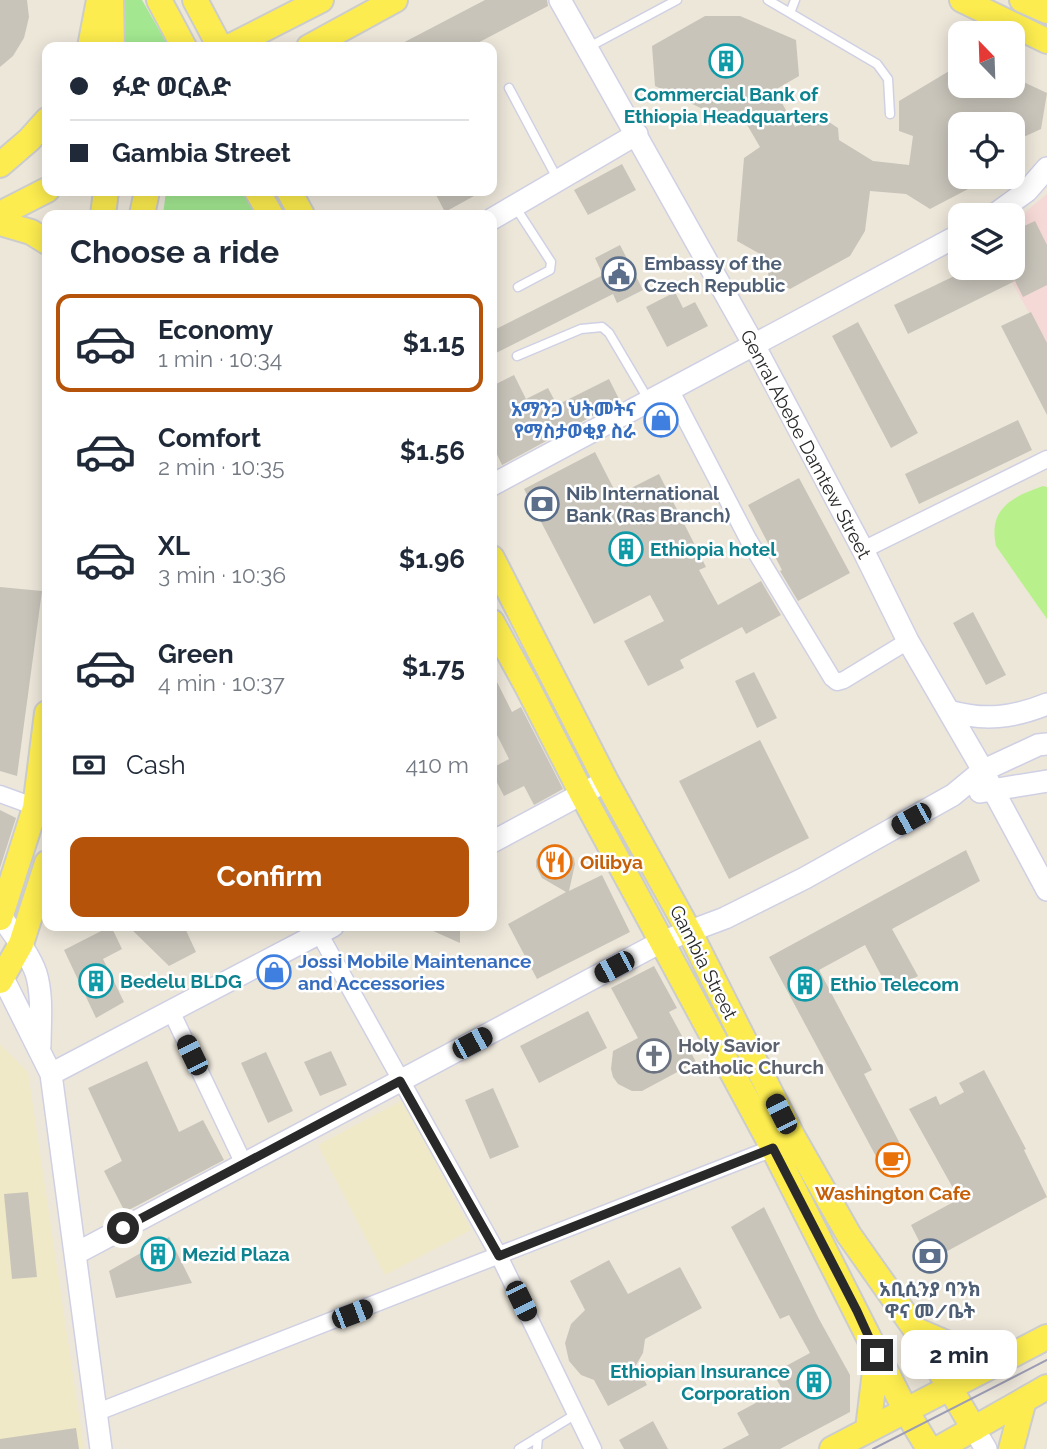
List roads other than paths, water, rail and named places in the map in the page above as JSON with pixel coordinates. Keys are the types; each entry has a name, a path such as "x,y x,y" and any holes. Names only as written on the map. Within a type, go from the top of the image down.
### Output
{"main road":[{"path":"91,42 99,0"},
{"path":"111,0 112,42"},
{"path":"159,0 181,42"},
{"path":"195,0 217,42"},
{"path":"239,42 321,0"},
{"path":"318,42 395,0"},
{"name":"Genral Abebe Damtew Street","path":"560,0 754,345 908,641 1047,890"},
{"path":"962,0 1047,41"},
{"path":"1022,0 1047,12"},
{"path":"0,165 42,126"},
{"path":"497,216 637,134"},
{"path":"0,171 42,148"},
{"path":"1010,203 1027,191 1047,168"},
{"path":"0,214 42,193"},
{"path":"0,223 31,232 42,239"},
{"path":"497,482 948,241"},
{"name":"Gambia Street","path":"497,568 606,781 690,933 799,1148 849,1234 916,1330 980,1439"},
{"name":"Gambia Street","path":"497,631 773,1148 877,1355 929,1449"},
{"path":"949,711 971,718 1002,718 1047,704"},
{"path":"75,1254 661,942 690,933 804,878 953,795 982,771 1044,741"},
{"path":"497,839 606,781"},
{"path":"953,795 1047,781"},
{"path":"40,1052 40,1004 36,975 21,944 1,917 41,810"},
{"path":"42,879 21,944 1,976 51,1074 101,1449"},
{"path":"51,1074 322,931"},
{"path":"916,1330 951,1345 1004,1360"},
{"path":"832,1449 1047,1337"},
{"path":"868,1429 877,1355"},
{"path":"938,1449 980,1439 1024,1400 1047,1387"},
{"path":"1011,1449 1024,1400"}],"street":[{"path":"671,391 748,539 832,678 837,681 844,680 908,641"},
{"path":"863,550 1047,459"},
{"path":"0,794 41,810"},
{"path":"327,931 400,1081 499,1256 593,1449"},
{"path":"171,1011 244,1164"},
{"path":"96,1413 773,1148"}],"lane":[{"path":"587,48 677,0"},
{"path":"768,0 877,64 888,79 890,114"},
{"path":"790,13 795,0"},
{"path":"509,88 558,180"},
{"path":"515,205 551,262 550,270 518,288"},
{"path":"517,356 581,329 602,327 609,333 650,402"},
{"path":"519,1449 576,1414"},
{"path":"537,1449 538,1437"}],"tram line":[{"path":"873,1449 1047,1360"}],"place":[{"name":"Commercial Bank of Ethiopia Headquarters","path":"726,61"},
{"name":"Embassy of the Czech Republic","path":"619,274"},
{"name":"አማንጋ ህትመትና የማስታወቂያ ስራ","path":"661,420"},
{"name":"Nib International Bank (Ras Branch)","path":"542,504"},
{"name":"Ethiopia hotel","path":"626,549"},
{"name":"Oilibya","path":"555,862"},
{"name":"Jossi Mobile Maintenance and Accessories","path":"274,972"},
{"name":"Bedelu BLDG","path":"96,981"},
{"name":"Ethio Telecom","path":"805,984"},
{"name":"Holy Savior Catholic Church","path":"654,1056"},
{"name":"Washington Cafe","path":"893,1160"},
{"name":"Mezid Plaza","path":"158,1254"},
{"name":"አቢሲንያ ባንክ ዋና መ/ቤት","path":"930,1256"},
{"name":"Ethiopian Insurance Corporation","path":"814,1382"}]}
